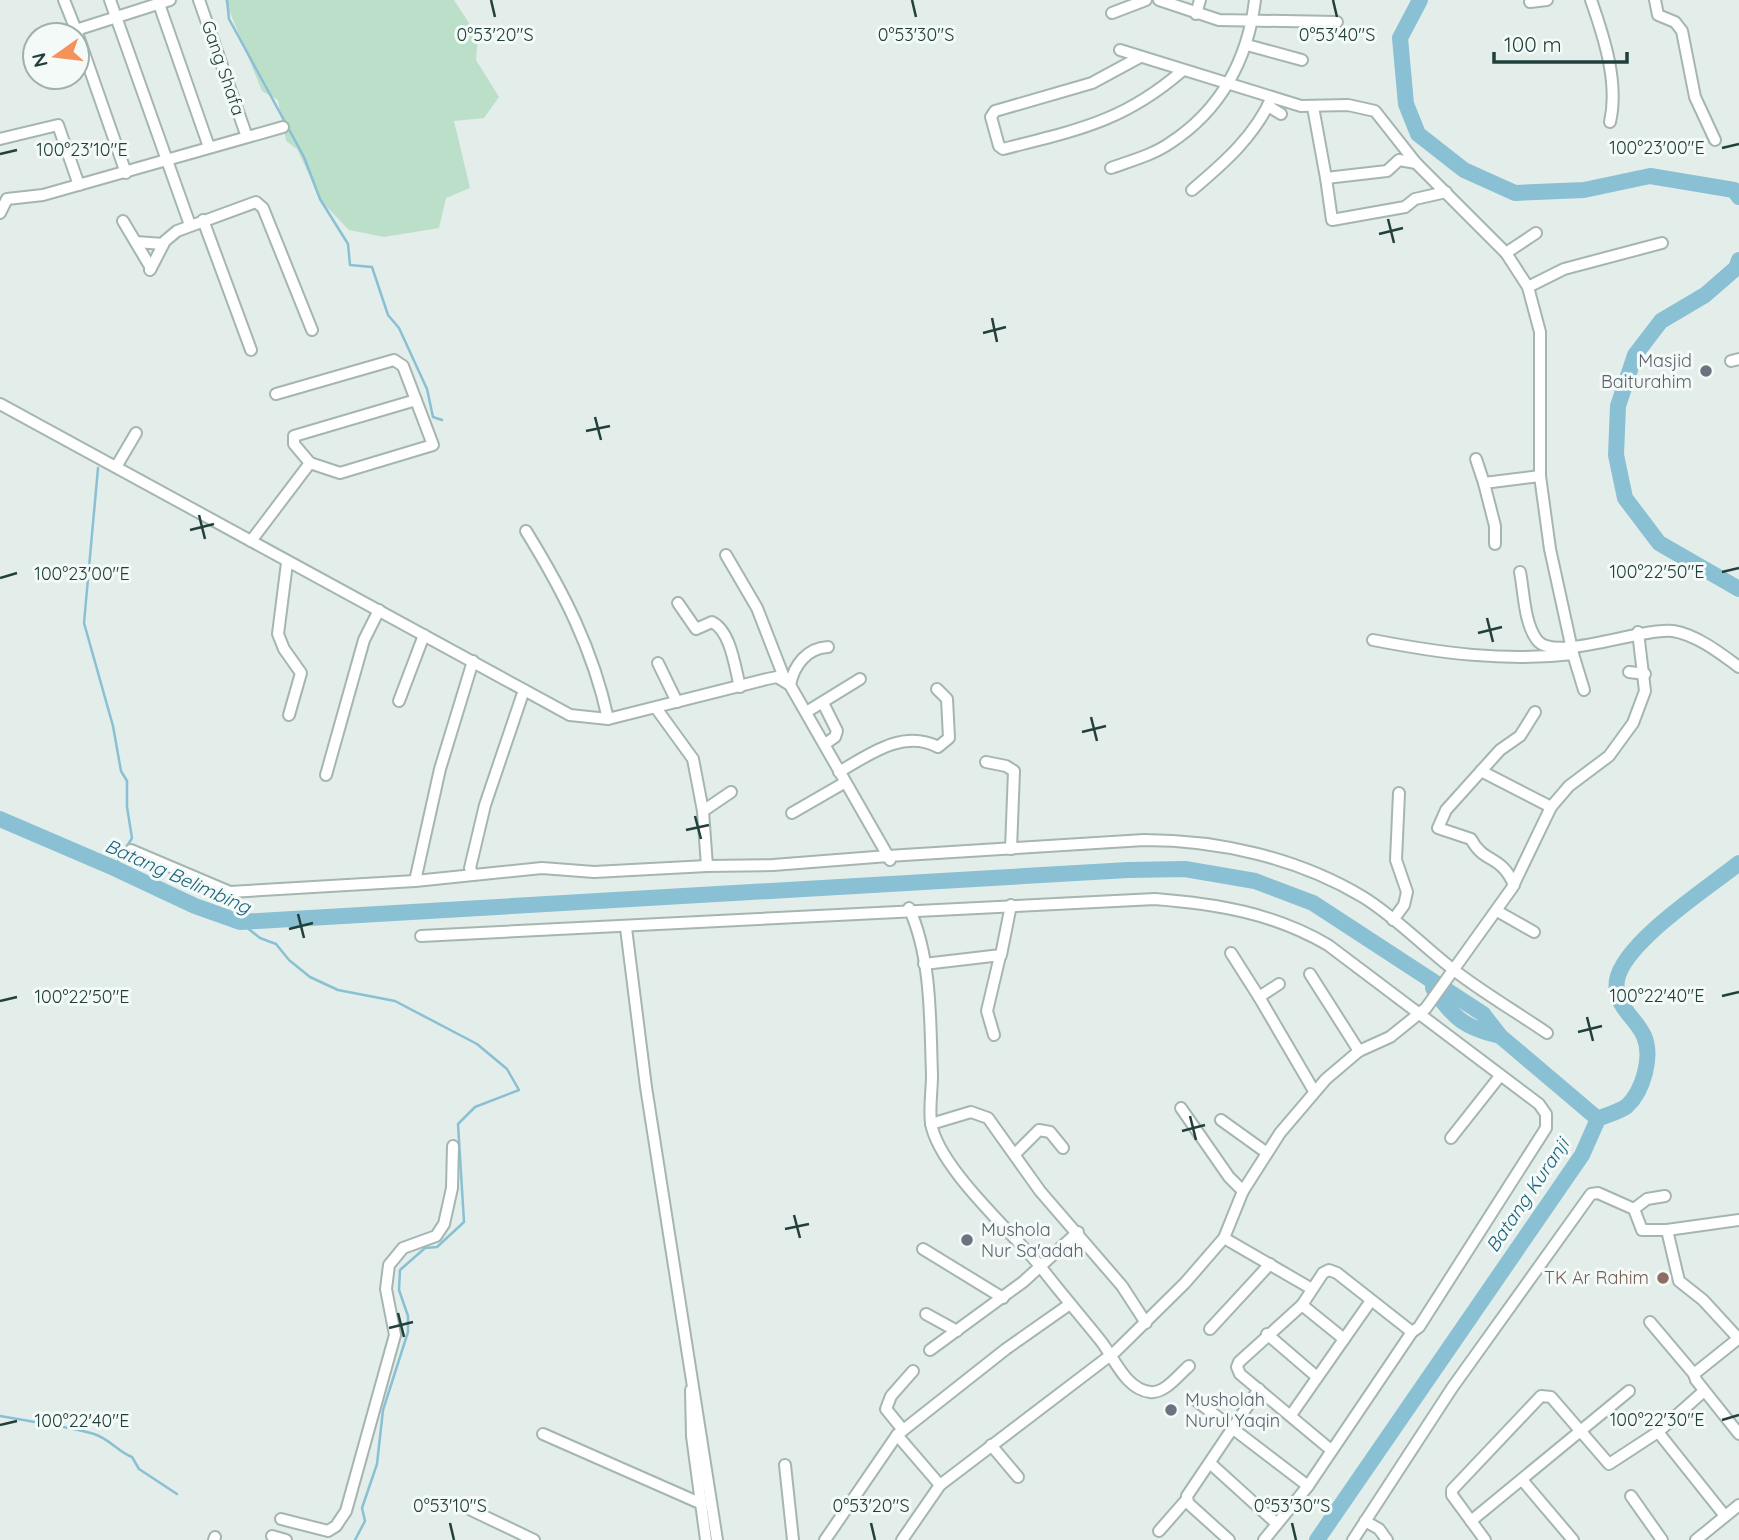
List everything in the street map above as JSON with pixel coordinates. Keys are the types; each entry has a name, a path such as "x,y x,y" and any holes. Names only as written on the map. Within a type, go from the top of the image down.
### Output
{"street":[{"path":"64,0 72,21"},
{"path":"110,0 190,225"},
{"name":"Gang Shafa","path":"199,0 247,137"},
{"path":"1112,13 1146,0"},
{"path":"1158,0 1219,20 1337,22"},
{"path":"1196,14 1199,0"},
{"path":"1111,168 1170,144 1207,112 1229,82 1247,45 1255,0"},
{"path":"1530,2 1547,0"},
{"path":"1591,0 1601,27 1613,96 1610,122"},
{"path":"1655,0 1658,15 1675,22 1682,31 1695,97 1715,140"},
{"path":"91,25 163,2 209,147"},
{"path":"1247,45 1302,60"},
{"path":"1120,50 1182,71 1229,82 1270,102 1313,107 1348,105 1375,111 1416,163 1506,253 1528,287 1540,332 1539,476 1550,550 1584,690"},
{"path":"1140,57 1092,83 995,111 991,117 999,146 1003,149 1115,117 1148,99 1182,71"},
{"path":"91,73 126,173"},
{"path":"1270,102 1281,114"},
{"path":"1192,190 1224,163 1257,125 1270,102"},
{"path":"1313,107 1332,219 1405,207 1415,199 1446,192"},
{"path":"0,139 58,125 79,185"},
{"path":"0,213 6,199 43,195 283,127"},
{"path":"1326,178 1387,171 1399,160 1416,163"},
{"path":"123,220 151,269 163,244 190,225 252,202 260,203 312,330"},
{"path":"203,220 251,350"},
{"path":"1506,253 1536,233"},
{"path":"136,242 163,244"},
{"path":"1528,287 1564,269 1661,243"},
{"path":"276,394 394,360 403,366 416,400 433,445 340,473 310,463 294,444 294,436 416,400"},
{"path":"1,405 570,715 608,719 777,677 788,682"},
{"path":"116,467 136,433"},
{"path":"1476,459 1495,526 1495,544"},
{"path":"251,541 310,463"},
{"path":"1484,483 1539,476"},
{"path":"526,531 567,599 608,719"},
{"path":"726,555 757,608 788,682 808,711 844,783 889,858"},
{"path":"287,563 278,634 300,673 289,715"},
{"path":"1520,572 1530,624 1536,639 1549,648 1573,651"},
{"path":"678,603 696,629 712,622 717,624 730,652 740,687"},
{"path":"326,775 364,640 379,610"},
{"path":"1373,640 1427,651 1490,658 1573,651 1639,632 1660,630 1688,636 1739,667"},
{"path":"902,1540 940,1485 1146,1323 1224,1238 1242,1191 1298,1109 1314,1091 1360,1051 1390,1037 1422,1012 1514,885 1551,807 1569,786 1609,756 1624,739 1642,705 1645,674 1639,632"},
{"path":"398,701 424,635"},
{"path":"788,682 803,657 817,648 828,647"},
{"path":"415,881 440,769 472,661"},
{"path":"658,663 677,702"},
{"path":"1629,672 1645,674"},
{"path":"808,711 860,679"},
{"path":"839,772 897,743 922,739 938,747 949,738 951,723 947,699 937,689"},
{"path":"473,875 470,868 485,805 524,690"},
{"path":"823,703 837,731 825,744"},
{"path":"656,708 693,758 703,811 706,866"},
{"path":"1514,885 1503,865 1479,852 1471,839 1438,828 1446,810 1500,750 1520,736 1535,712"},
{"path":"986,762 1006,766 1014,771 1011,849"},
{"path":"1481,771 1551,807"},
{"path":"792,813 844,783"},
{"path":"703,811 731,793"},
{"path":"1393,920 1404,905 1407,892 1396,860 1399,793"},
{"path":"131,850 230,892 415,881 542,869 594,872 889,858 1144,840 1205,843 1310,872 1364,897 1451,972 1547,1033"},
{"path":"421,936 626,928 910,909 1155,899 1210,904 1253,912 1299,928 1328,945 1422,1012 1539,1104 1546,1114 1546,1128 1452,1279 1419,1327 1412,1332 1308,1486 1264,1540"},
{"path":"995,1035 987,1011 1011,905"},
{"path":"910,909 924,964 929,1008 931,1125 974,1195 1041,1268 1056,1290 1111,1353 1129,1382 1148,1392 1164,1388 1189,1366"},
{"path":"1497,911 1534,932"},
{"path":"626,928 646,1087 717,1540"},
{"path":"1231,953 1314,1091"},
{"path":"924,964 975,956 1000,956"},
{"path":"1310,974 1360,1051"},
{"path":"1259,997 1279,984"},
{"path":"1451,1138 1500,1076"},
{"path":"1181,1108 1229,1177 1242,1191"},
{"path":"931,1125 971,1112 983,1114 994,1124 1040,1191 1122,1286 1146,1323"},
{"path":"1221,1120 1268,1153"},
{"path":"1015,1154 1042,1130 1050,1132 1063,1148"},
{"path":"281,1519 331,1530 346,1511 395,1335 386,1289 389,1265 403,1248 436,1236 444,1224 452,1188 453,1146"},
{"path":"1353,1540 1452,1388 1591,1194 1598,1193 1634,1209 1642,1230 1667,1230 1739,1220"},
{"path":"1634,1209 1647,1199 1665,1196"},
{"path":"1667,1230 1679,1281 1703,1300 1739,1339 1694,1374"},
{"path":"930,1350 1041,1268 1078,1232"},
{"path":"1224,1238 1312,1289"},
{"path":"923,1249 1003,1298"},
{"path":"1210,1329 1270,1264"},
{"path":"1331,1450 1240,1374 1237,1367 1267,1334 1302,1306 1323,1273 1332,1270 1412,1332"},
{"path":"1291,1415 1370,1302"},
{"path":"825,1540 900,1432 1070,1304"},
{"path":"1302,1306 1344,1339"},
{"path":"926,1314 957,1331"},
{"path":"1650,1322 1739,1434"},
{"path":"1267,1334 1317,1377"},
{"path":"913,1371 891,1396 886,1409 940,1485"},
{"path":"693,1386 689,1408 706,1540"},
{"path":"1159,1531 1187,1499 1188,1492 1210,1464 1230,1428 1259,1389"},
{"path":"1471,1521 1523,1481 1629,1391"},
{"path":"1485,1540 1452,1490 1541,1396 1551,1397 1609,1464 1658,1432 1704,1391"},
{"path":"1198,1402 1308,1486"},
{"path":"1658,1432 1726,1516"},
{"path":"543,1434 702,1504"},
{"path":"991,1445 1018,1477"},
{"path":"1210,1464 1276,1523"},
{"path":"785,1465 793,1540"},
{"path":"1523,1481 1573,1540"},
{"path":"1631,1496 1662,1540"},
{"path":"1187,1499 1229,1540"},
{"path":"1696,1540 1739,1505"},
{"path":"467,1508 534,1540"},
{"path":"1365,1521 1379,1529 1387,1540"},
{"path":"305,1540 308,1527"},
{"path":"1211,1540 1218,1531"},
{"path":"272,1536 286,1540"}],"green space":[{"path":"225,0 454,0 478,37 476,60 499,97 484,118 454,121 470,188 446,198 439,228 384,237 349,230 322,202 297,149 286,141 278,100 262,91"}],"waterway":[{"path":"227,0 229,19 304,157 320,199 348,244 350,265 372,267 388,315 399,328 427,389 433,417 442,420"},
{"name":"Batang Kuranji","path":"1420,0 1400,38 1406,104 1418,134 1464,170 1515,193 1584,190 1650,176 1734,190 1739,197"},
{"name":"Batang Kuranji","path":"1739,260 1736,268 1705,295 1661,321 1635,355 1618,406 1616,455 1625,498 1659,543 1739,589"},
{"path":"98,468 84,623 113,726 121,771 127,781 127,807 132,838 114,868"},
{"path":"0,819 195,906 240,922 1128,870 1185,869 1255,881 1313,903 1483,1014 1500,1036 1598,1119"},
{"name":"Batang Kuranji","path":"1317,1540 1582,1155 1598,1119 1627,1106 1638,1092 1647,1063 1647,1044 1618,997 1617,980 1623,965 1635,949 1669,917 1739,863"},
{"name":"Batang Belimbing","path":"240,922 260,938 276,944 289,960 310,977 338,990 395,1001 477,1044 507,1069 519,1090 475,1107 458,1124 464,1222 437,1247 425,1248 400,1270 399,1290 408,1316 408,1332 383,1410 377,1464 362,1508 365,1521 355,1540"},
{"path":"1433,988 1461,1020 1500,1036"},
{"path":"0,1416 71,1428 100,1436 132,1457 139,1469 177,1494"}],"place":[{"name":"Masjid Baiturahim","path":"1706,371"},
{"name":"Mushola Nur Sa'adah","path":"967,1240"},
{"name":"TK Ar Rahim","path":"1663,1278"},
{"name":"Musholah Nurul Yaqin","path":"1171,1410"}]}
